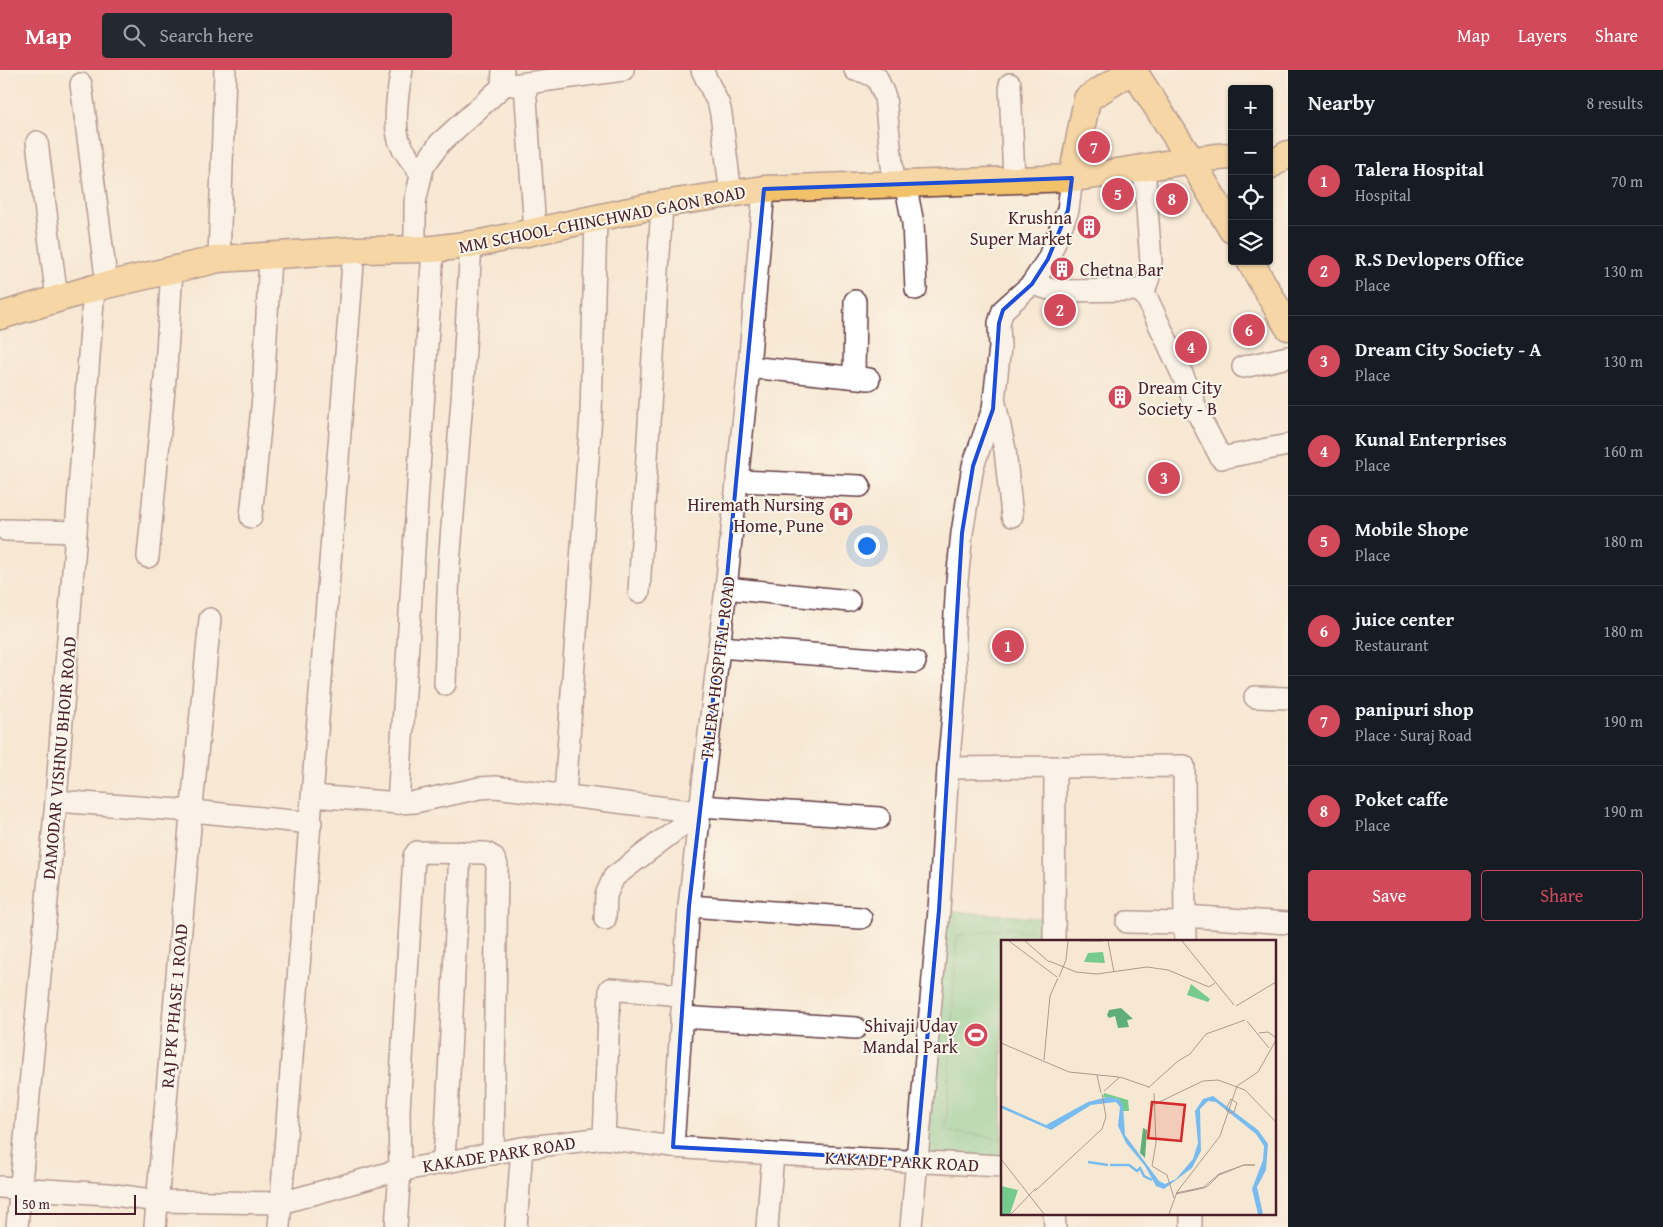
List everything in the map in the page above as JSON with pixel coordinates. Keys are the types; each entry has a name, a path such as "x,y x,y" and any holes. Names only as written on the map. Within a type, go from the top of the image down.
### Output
{"main road":[{"path":"1072,178 1087,98 1133,70 1211,158 1229,220"},
{"path":"1155,70 1211,158 1228,190"},
{"path":"1273,154 1288,154"},
{"path":"1273,163 1288,154"},
{"name":"MM SCHOOL-CHINCHWAD GAON ROAD","path":"0,316 100,287 218,259 354,250 424,249 471,244 662,204 764,189 1072,178 1108,175 1211,158"},
{"path":"1252,265 1288,326"},
{"path":"1269,265 1288,296"}],"street":[{"path":"218,259 225,70"},
{"path":"402,70 399,84 397,127 400,144 421,174"},
{"path":"398,804 424,249 415,202 423,167 440,143 503,78 525,84 623,70"},
{"path":"702,70 719,105 731,195"},
{"path":"855,70 865,72 877,78 885,97 899,184 913,223 916,289"},
{"name":"DAMODAR VISHNU BHOIR ROAD","path":"16,1227 10,1187 56,801 76,532 100,287 82,84"},
{"path":"525,84 534,231"},
{"path":"1010,84 1014,180"},
{"path":"36,142 57,299"},
{"path":"1143,294 1149,277 1150,262 1144,168"},
{"path":"911,1227 939,910 948,768 956,682 955,611 962,533 973,466 993,409 1000,347 999,323 1004,310 1032,284 1048,258 1068,210 1072,178"},
{"name":"TALERA HOSPITAL ROAD","path":"673,1147 689,906 726,588 749,367 764,189"},
{"path":"639,592 662,204"},
{"path":"565,795 592,415 596,218"},
{"path":"445,684 449,565 462,400 471,244"},
{"path":"279,1227 354,250"},
{"path":"251,517 263,397 270,255"},
{"path":"148,557 166,368 172,270"},
{"path":"1032,284 1056,291 1138,290 1146,296 1185,380 1198,414 1221,458 1288,445"},
{"path":"749,367 861,378 855,301"},
{"path":"1244,367 1288,357"},
{"path":"994,400 1004,450 1012,516"},
{"path":"737,480 860,486"},
{"path":"6,530 76,532"},
{"path":"726,588 849,602"},
{"name":"RAJ PK PHASE 1 ROAD","path":"155,1227 210,619"},
{"path":"719,647 914,662"},
{"path":"1255,697 1288,698"},
{"path":"948,768 1184,766 1184,927"},
{"path":"1054,940 1055,768"},
{"path":"313,796 398,804 480,788 496,787 700,809 878,818"},
{"path":"56,801 192,811 311,823"},
{"path":"606,919 606,895 614,877 700,809"},
{"path":"396,1227 400,1170 399,1110 414,856 417,852 490,854 497,865 493,1154"},
{"path":"443,1162 460,852"},
{"path":"689,906 861,918"},
{"path":"1127,922 1184,927 1288,922"},
{"path":"604,1138 610,989 682,995"},
{"path":"681,1017 856,1028"},
{"name":"KAKADE PARK ROAD","path":"10,1187 108,1194 158,1201 281,1203 400,1170 522,1148 604,1138 673,1147 1001,1166"},
{"path":"516,1227 522,1148"},
{"path":"767,1227 773,1154"},
{"path":"1054,1214 1055,1227"},
{"path":"1191,1214 1191,1227"}],"highlighted area":[{"path":"1072,178 1068,210 1048,259 1032,284 1003,310 999,323 993,409 973,466 962,533 939,910 916,1160 673,1147 689,906 726,588 764,189"}],"green space":[{"path":"939,910 1054,919 1053,940 1001,940 1001,1166 916,1160"},
{"name":"Shivaji Uday Mandal Park","path":"1011,928 1019,931 1040,932 1040,940 1001,940 1001,1139 946,1130 957,936"}],"place":[{"name":"panipuri shop","path":"1094,147"},
{"name":"Mobile Shope","path":"1118,194"},
{"name":"Poket caffe","path":"1172,199"},
{"name":"Krushna Super Market","path":"1089,227"},
{"name":"Chetna Bar","path":"1062,269"},
{"name":"R.S Devlopers Office","path":"1060,310"},
{"name":"juice center","path":"1249,330"},
{"name":"Kunal Enterprises","path":"1191,347"},
{"name":"Dream City Society - B","path":"1120,397"},
{"name":"Dream City Society - A","path":"1164,478"},
{"name":"Hiremath Nursing Home, Pune","path":"841,514"},
{"name":"Talera Hospital","path":"1008,646"},
{"name":"Shivaji Uday Mandal Park","path":"976,1035"}]}
